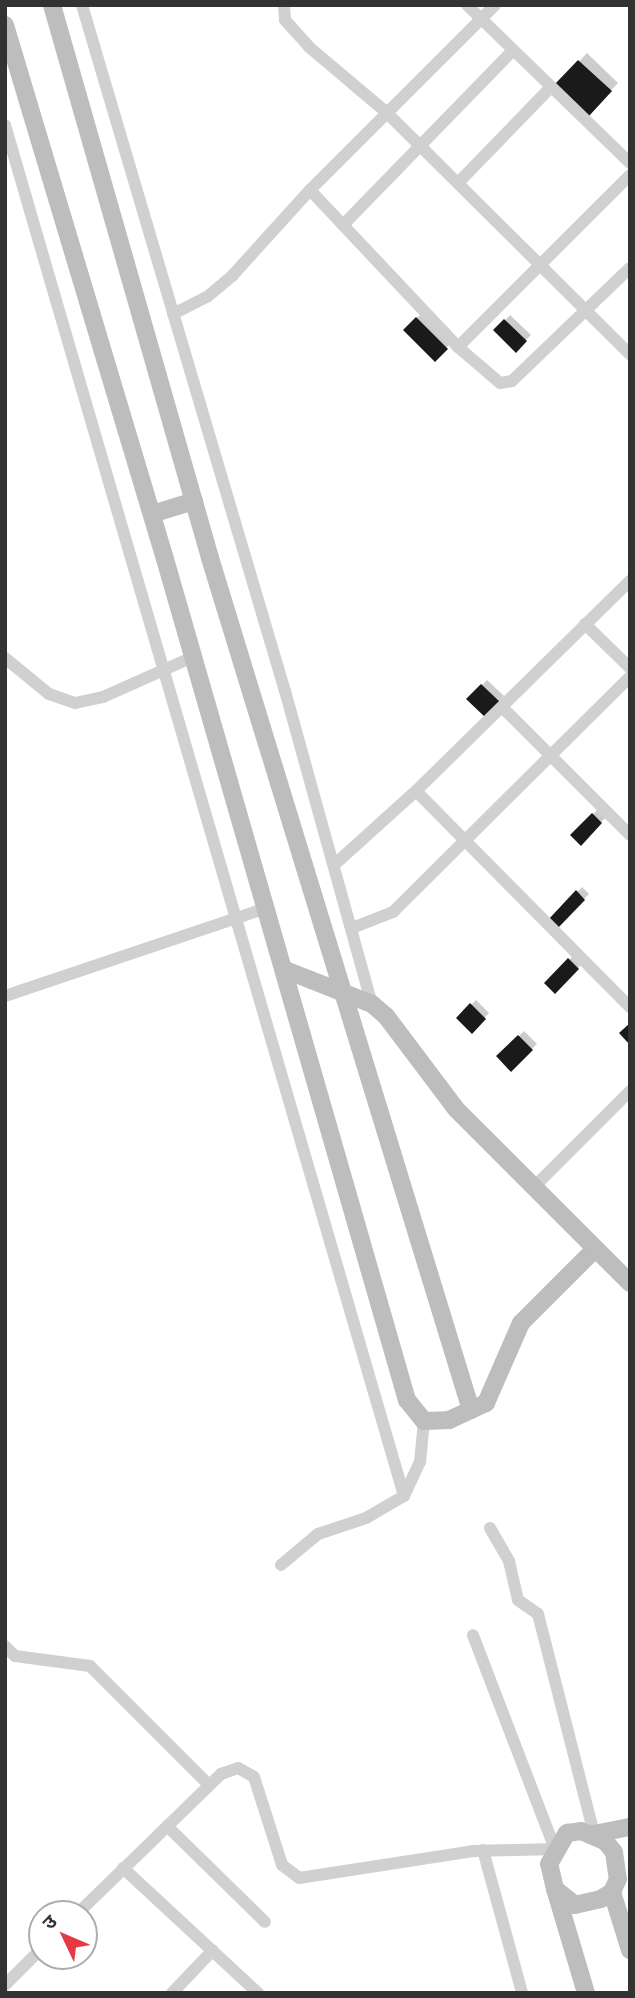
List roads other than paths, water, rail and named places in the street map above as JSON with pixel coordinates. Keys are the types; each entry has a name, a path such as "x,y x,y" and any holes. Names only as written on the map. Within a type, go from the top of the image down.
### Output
{"street":[{"path":"52,5 194,501 471,1410"},
{"path":"82,5 334,865 372,1004"},
{"path":"284,5 285,20 296,33 386,112 630,354"},
{"path":"467,5 630,163"},
{"path":"173,314 219,288 386,112 495,5"},
{"path":"5,25 152,514 407,1400 424,1421 419,1462 404,1496 366,1518 318,1534 281,1565"},
{"path":"343,225 513,50"},
{"path":"458,183 551,87"},
{"path":"5,125 167,668 404,1496"},
{"path":"458,348 630,175"},
{"path":"310,190 458,348 488,376 500,383 512,381 630,268"},
{"path":"152,514 194,501"},
{"path":"334,865 416,791 630,581"},
{"path":"585,624 630,668"},
{"path":"5,658 49,694 75,703 103,697 193,657"},
{"path":"352,928 393,912 630,677"},
{"path":"502,707 630,835"},
{"path":"416,791 630,1007"},
{"path":"5,996 266,908"},
{"path":"283,969 372,1004 395,1028 447,1099 630,1283"},
{"path":"533,1188 630,1091"},
{"path":"424,1421 449,1420 490,1397 521,1323 594,1249"},
{"path":"490,1528 509,1561 518,1600 538,1614 594,1834 614,1852 630,1950"},
{"path":"473,1635 555,1849"},
{"path":"5,1646 15,1656 90,1666 209,1785"},
{"path":"91,1900 209,1785 231,1770 249,1771 282,1865 299,1878 483,1850 555,1849"},
{"path":"167,1826 265,1922"},
{"path":"586,1993 549,1864 555,1849 567,1833 594,1834 630,1827"},
{"path":"483,1850 522,1993"},
{"path":"123,1868 258,1993"},
{"path":"555,1889 575,1905 619,1885"},
{"path":"172,1993 213,1950"},
{"path":"5,1985 28,1962"}]}
